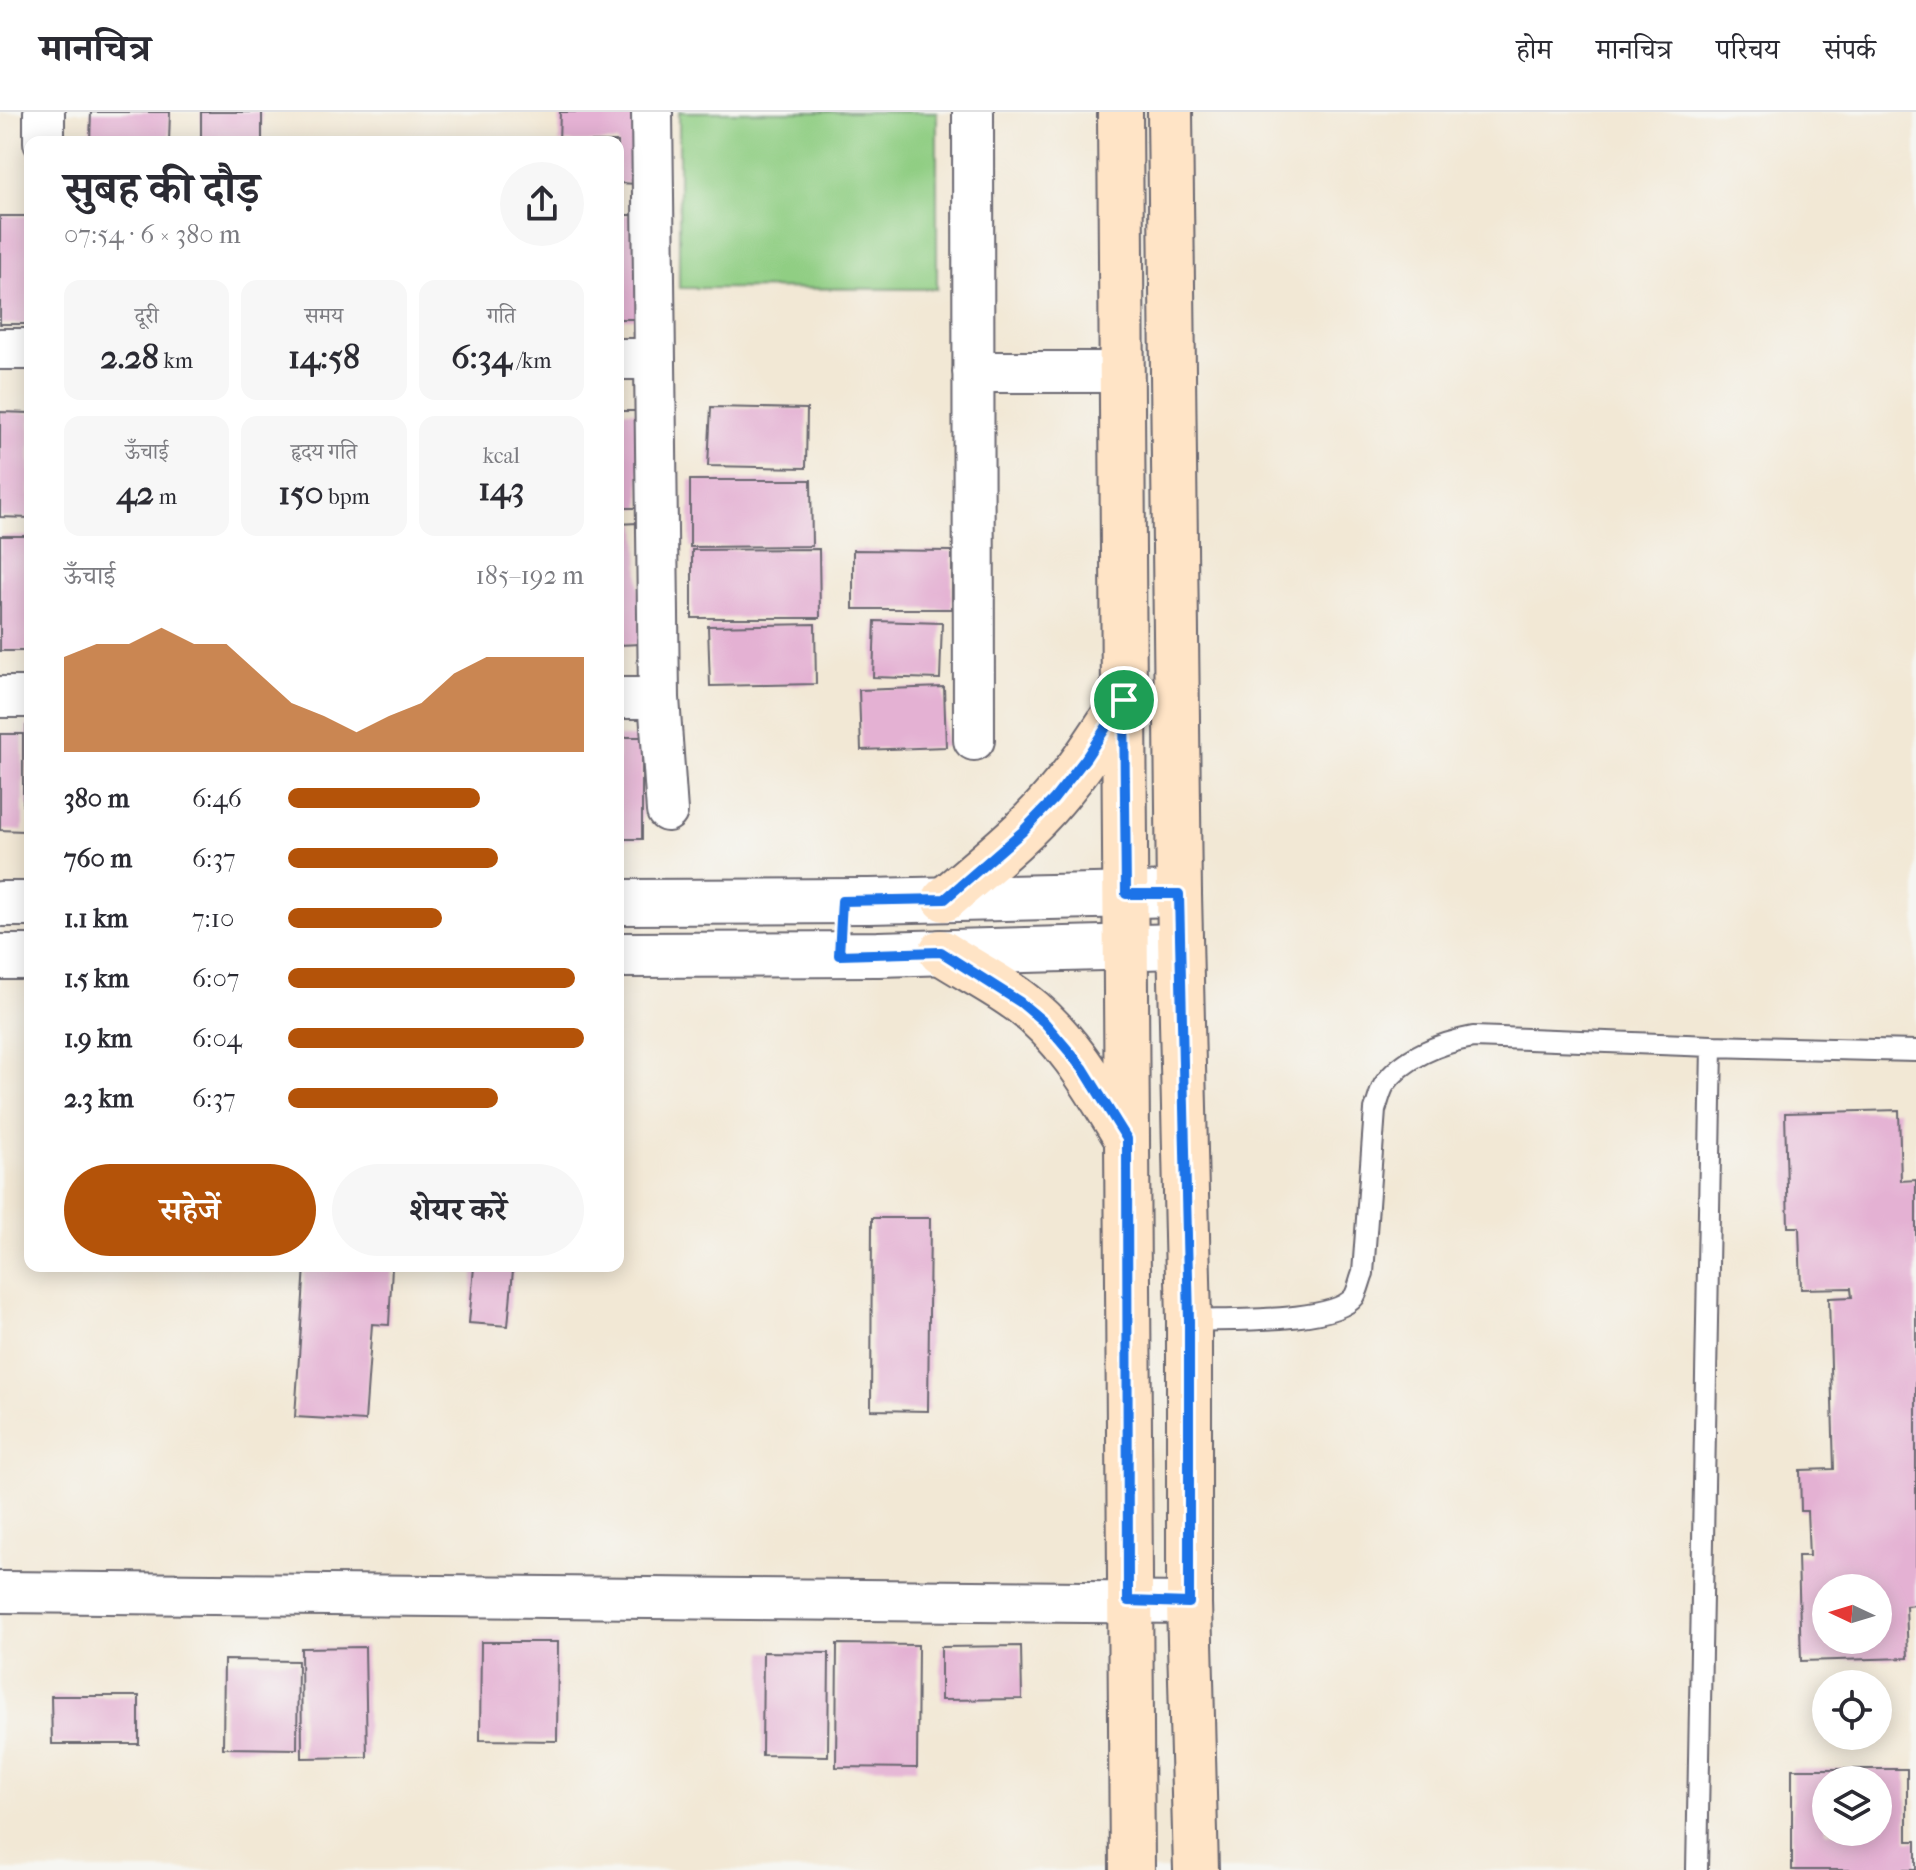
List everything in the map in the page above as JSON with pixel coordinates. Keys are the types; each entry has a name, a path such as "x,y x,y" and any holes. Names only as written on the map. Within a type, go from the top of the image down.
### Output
{"main road":[{"path":"1120,112 1132,1870"},
{"path":"1170,112 1179,894 1189,1321 1189,1603 1196,1870"},
{"path":"945,899 1022,832 1054,799 1086,758 1124,700"},
{"path":"941,952 1020,1002 1045,1023 1083,1068 1127,1139"}],"street":[{"path":"44,112 44,136"},
{"path":"652,112 636,359 667,811"},
{"path":"973,112 974,740"},
{"path":"0,349 24,349"},
{"path":"973,372 1122,372"},
{"path":"0,697 24,697"},
{"path":"624,698 659,698"},
{"path":"624,902 1179,894"},
{"path":"839,955 842,901"},
{"path":"0,904 24,904"},
{"path":"624,955 839,955 1180,946"},
{"path":"0,957 24,957"},
{"path":"0,1592 1189,1603"}],"lane":[{"path":"1189,1321 1309,1316 1337,1310 1354,1297 1363,1273 1375,1110 1384,1085 1408,1062 1442,1043 1473,1037 1916,1051"},
{"path":"1697,1870 1712,1046"}],"green space":[{"path":"679,112 937,112 937,289 679,288"}],"building":[{"path":"91,112 170,112 169,136 90,136"},
{"path":"201,112 262,112 262,136 201,136"},
{"path":"560,112 641,112 637,184 624,183 624,136 559,136"},
{"path":"624,215 643,215 642,319 624,319"},
{"path":"0,216 24,216 24,324 0,324"},
{"path":"711,407 807,409 806,468 708,466"},
{"path":"624,411 639,411 640,508 624,508"},
{"path":"0,412 24,413 24,518 0,517"},
{"path":"690,480 811,480 812,546 690,547"},
{"path":"637,523 641,644 624,645 624,524"},
{"path":"0,536 24,536 24,651 0,651"},
{"path":"819,549 820,618 692,618 692,550"},
{"path":"853,550 952,551 952,609 853,609"},
{"path":"875,621 942,623 940,679 873,677"},
{"path":"815,624 816,684 710,686 708,626"},
{"path":"944,687 946,747 861,750 859,690"},
{"path":"0,734 23,734 23,831 0,830"},
{"path":"624,737 642,737 642,839 624,839"},
{"path":"1899,1110 1901,1181 1916,1180 1916,1605 1906,1606 1908,1658 1801,1661 1798,1556 1809,1556 1807,1511 1801,1511 1800,1470 1834,1469 1829,1298 1852,1297 1851,1288 1801,1289 1799,1227 1788,1227 1785,1113"},
{"path":"872,1218 930,1218 928,1411 871,1410"},
{"path":"305,1272 392,1272 389,1325 372,1324 365,1421 295,1417"},
{"path":"474,1272 513,1272 508,1326 469,1323"},
{"path":"481,1642 558,1642 557,1741 480,1740"},
{"path":"837,1644 918,1645 917,1768 836,1767"},
{"path":"1021,1646 1022,1699 941,1700 941,1647"},
{"path":"365,1647 367,1757 302,1758 301,1648"},
{"path":"763,1652 829,1653 828,1756 762,1755"},
{"path":"224,1660 298,1661 297,1749 223,1748"},
{"path":"51,1696 139,1696 139,1744 52,1744"},
{"path":"1792,1769 1812,1769 1812,1846 1892,1846 1892,1769 1907,1769 1907,1841 1916,1841 1916,1870 1792,1870"}],"route":[{"path":"1124,700 1126,894 1179,894 1189,1321 1189,1603 1128,1601 1127,1139 1083,1068 1045,1023 1020,1002 941,952 839,955 842,901 945,899 1022,832 1054,799 1086,758 1124,700"}]}
